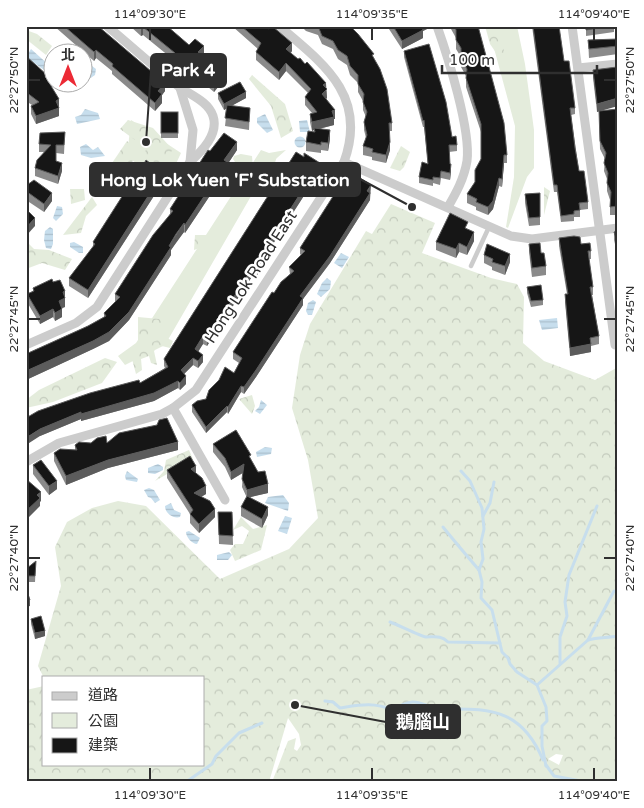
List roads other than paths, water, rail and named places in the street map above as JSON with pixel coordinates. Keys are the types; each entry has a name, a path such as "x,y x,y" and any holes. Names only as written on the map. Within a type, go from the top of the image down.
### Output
{"street":[{"path":"27,342 76,323 97,307 190,162 202,150 211,136 214,118 201,101 180,88 107,26"},
{"name":"Hong Lok Road East","path":"26,462 59,443 148,418 173,408 196,390 344,162 350,130 348,106 342,90 325,66 280,26"},
{"path":"437,26 463,121 467,150 464,174 448,208"},
{"path":"572,26 615,345"},
{"path":"578,68 618,64"},
{"path":"180,88 193,130 190,162"},
{"path":"344,162 511,236 532,239 618,228"},
{"path":"173,408 225,500"}],"lane":[{"path":"471,266 489,227"}],"water":[{"path":"31,49 42,59 42,69 26,57"},
{"path":"92,66 96,69 95,75 92,77"},
{"path":"85,109 98,113 100,119 77,124 75,117 81,115"},
{"path":"265,114 273,130 267,133 257,123 257,118"},
{"path":"307,120 310,132 300,132 299,121"},
{"path":"300,136 306,142 300,148 294,142"},
{"path":"86,144 93,150 98,147 105,156 91,158 81,155 80,147"},
{"path":"57,206 62,207 63,214 56,221 53,218"},
{"path":"50,227 53,229 51,249 46,248 44,240 45,231"},
{"path":"74,242 83,247 83,253 79,253 70,247 70,243"},
{"path":"341,253 349,257 342,268 334,263"},
{"path":"327,278 331,281 330,289 321,297 317,294 322,283"},
{"path":"313,300 316,302 312,315 308,315 306,311 308,303"},
{"path":"557,318 558,328 542,330 539,320"},
{"path":"261,400 267,405 260,414 255,411 259,407"},
{"path":"265,447 272,448 271,454 257,457 256,452"},
{"path":"158,464 163,467 163,470 155,474 148,473 148,468"},
{"path":"127,471 138,479 137,482 126,480"},
{"path":"149,488 154,490 160,500 155,503 148,497 144,490"},
{"path":"283,495 289,503 288,511 265,503 268,497"},
{"path":"171,503 174,510 181,513 180,517 172,516 166,511 165,506"},
{"path":"285,516 292,518 287,534 278,531"},
{"path":"189,531 200,538 197,544 188,538 186,532"},
{"path":"229,552 232,555 228,560 217,560 217,555"}],"waterway":[{"path":"461,471 470,481 482,508 484,529 481,542 483,559 479,570 482,582 481,598 492,610 502,652 517,672 537,685 546,707 547,721 542,726 542,746 546,766"},
{"path":"483,516 490,503 494,482"},
{"path":"560,663 560,637 567,616 565,602 569,575 597,506"},
{"path":"443,527 479,570"},
{"path":"537,685 588,640 614,591"},
{"path":"390,622 423,636 440,637 448,642 500,643"},
{"path":"588,640 618,636"},
{"path":"325,701 333,702 340,708 373,705 393,710 410,702 416,702 438,709 493,712 505,716 526,732 543,760"},
{"path":"186,782 212,764 216,756 239,733 262,723"},
{"path":"546,765 554,776 586,782"}],"place":[{"name":"Park 4","path":"146,142"},
{"name":"Hong Lok Yuen 'F' Substation","path":"412,207"},
{"name":"鵝腦山","path":"295,705"}]}
